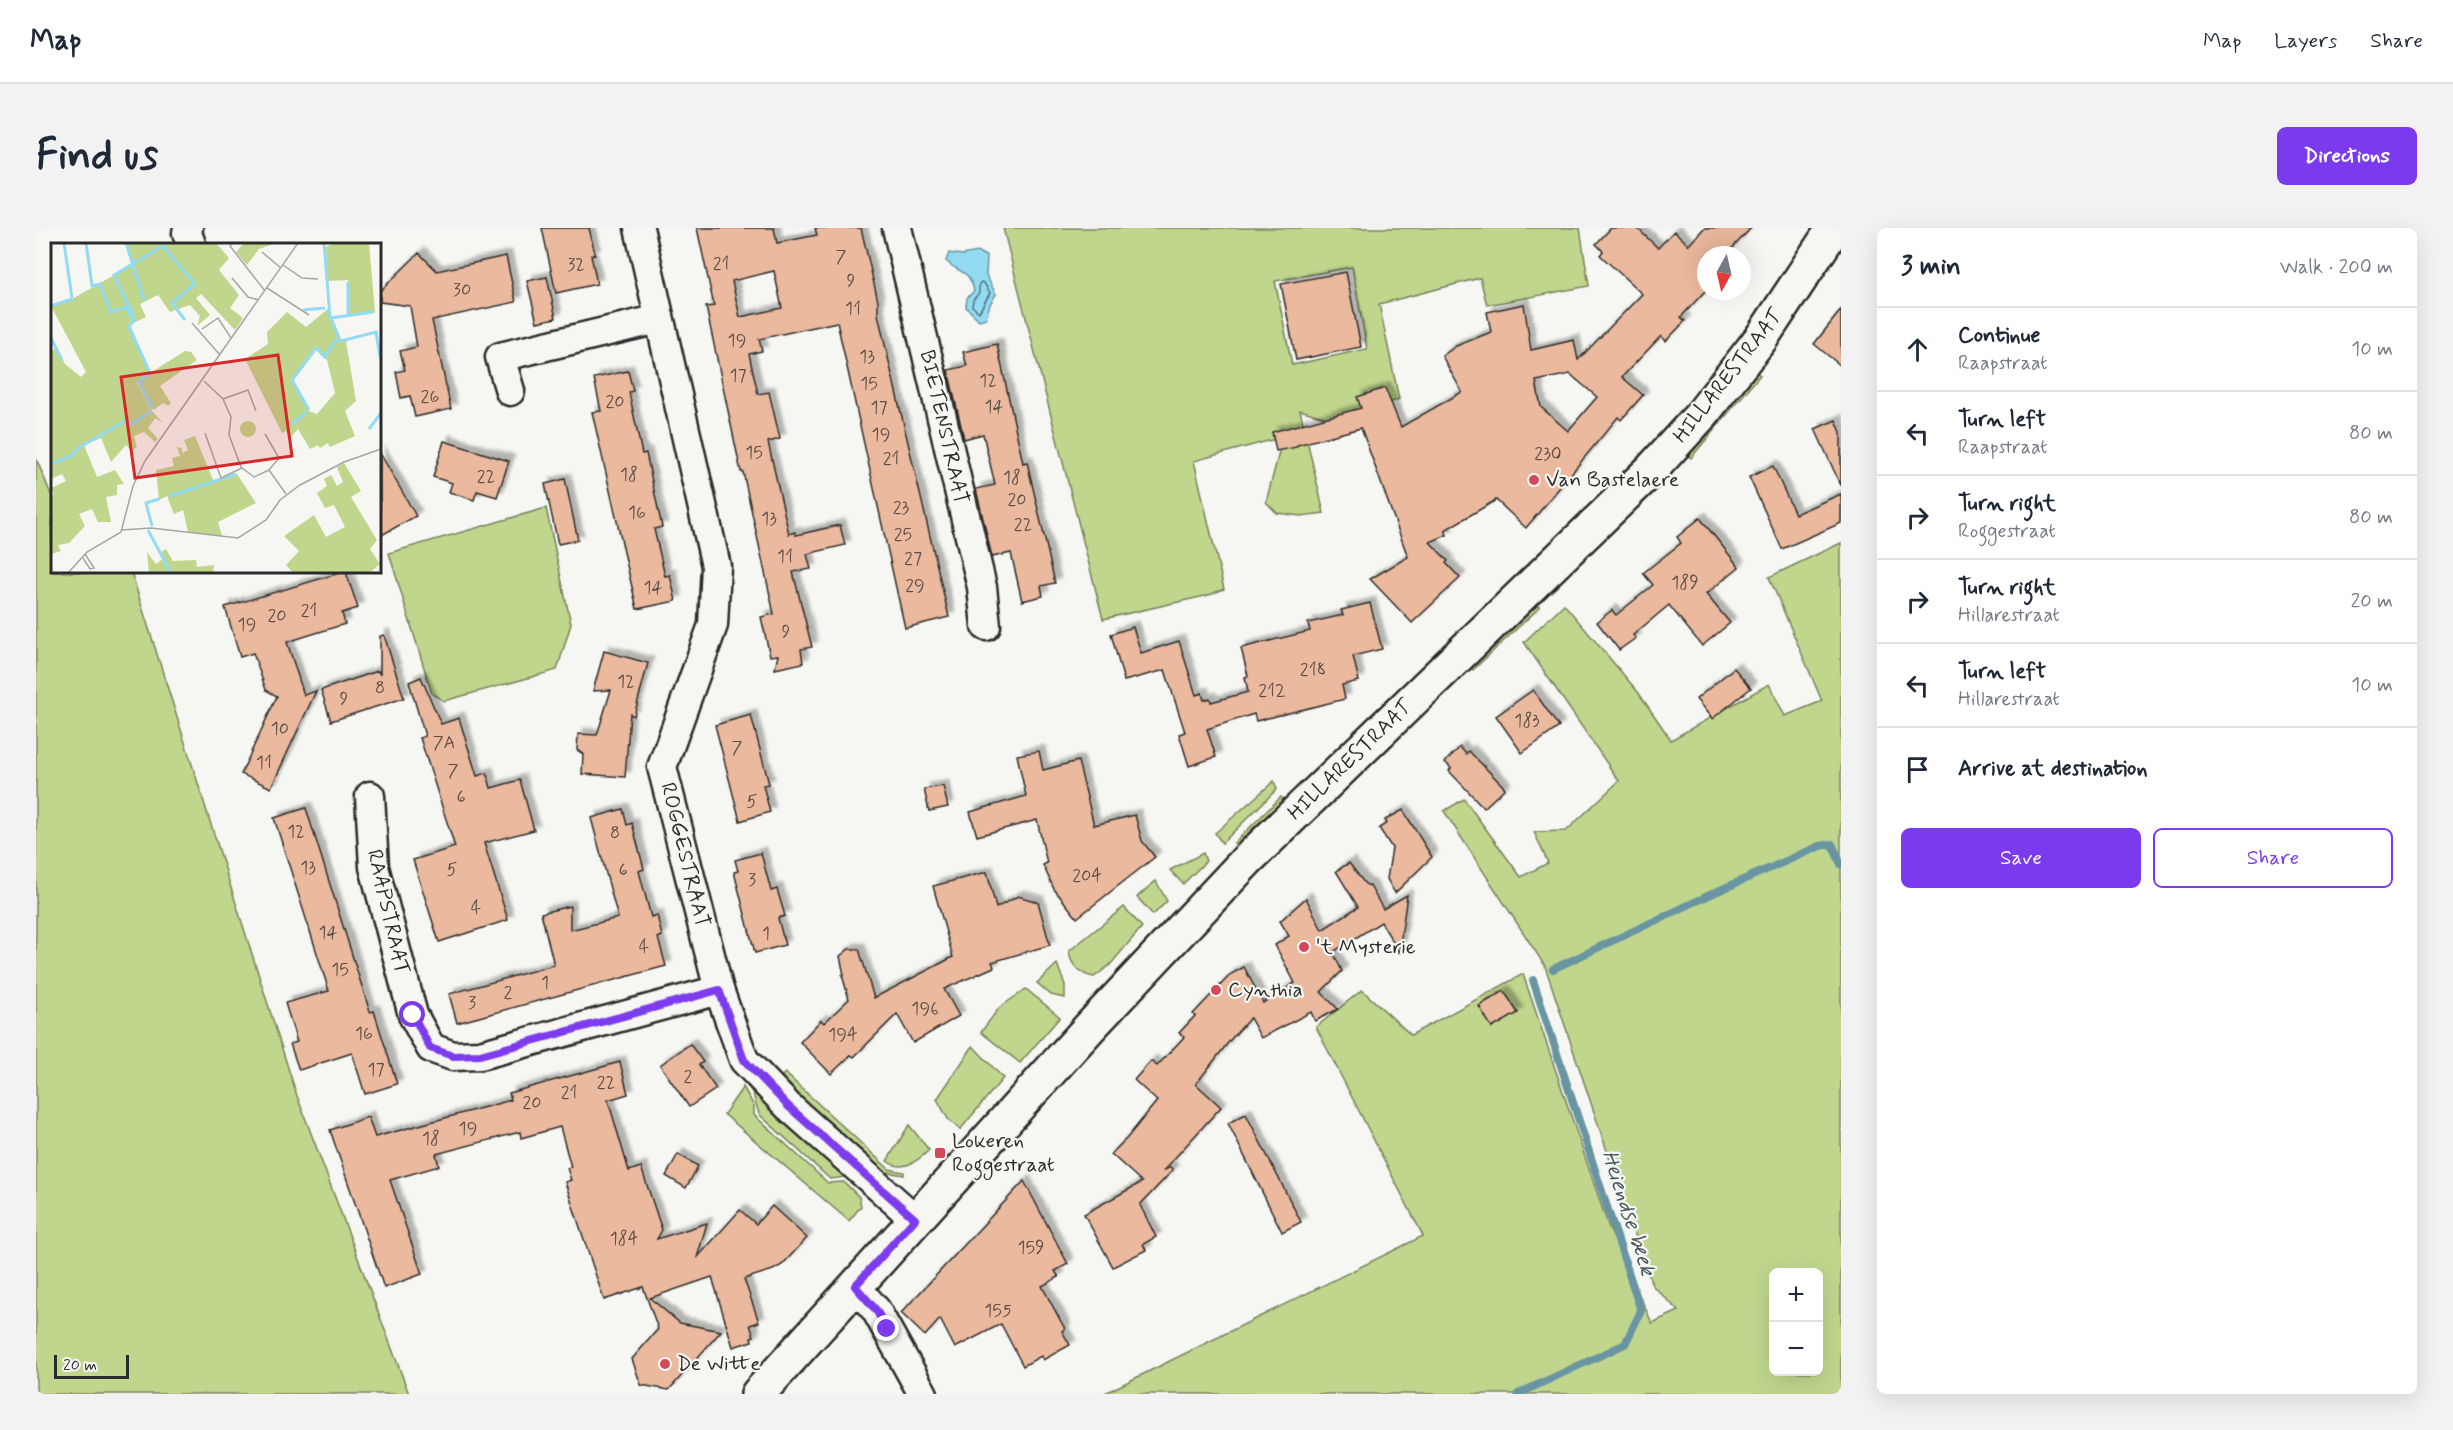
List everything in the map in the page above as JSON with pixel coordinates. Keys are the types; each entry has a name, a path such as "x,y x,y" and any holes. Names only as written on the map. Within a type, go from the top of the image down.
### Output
{"main road":[{"name":"HILLARESTRAAT","path":"758,1394 1090,1027 1247,860 1650,471 1702,414 1762,337 1834,228"}],"street":[{"path":"188,228 187,233 191,243"},
{"name":"ROGGESTRAAT","path":"639,228 716,566 713,625 662,767 719,990 744,1060 788,1106 915,1219"},
{"name":"BIETENSTRAAT","path":"897,228 982,587 986,626"},
{"path":"510,392 500,357 659,319"},
{"name":"RAAPSTRAAT","path":"370,796 374,867 413,1015 430,1048 453,1056 480,1055 719,990"},
{"path":"855,1286 876,1310 922,1394"}],"green space":[{"path":"1003,228 1580,228 1589,286 1487,305 1480,278 1379,304 1399,399 1368,412 1334,420 1300,410 1324,513 1301,516 1277,513 1266,502 1283,437 1194,461 1224,589 1209,595 1103,619","holes":["1352,267 1367,349 1292,365 1275,281"]},
{"path":"1752,370 1760,375 1691,458 1683,452"},
{"path":"36,458 51,495 51,573 131,573 297,1096 409,1394 36,1394"},
{"path":"546,508 571,624 557,670 444,701 432,694 389,553"},
{"path":"1841,543 1841,1394 1103,1394 1423,1236 1316,1027 1362,990 1411,1035 1523,974 1609,1228 1652,1323 1679,1311 1652,1285 1545,966 1444,811 1464,799 1521,877 1548,863 1534,832 1566,831 1619,781 1524,642 1564,604 1638,692 1671,740 1769,684 1785,716 1822,701 1769,577"},
{"path":"1533,600 1540,607 1473,670 1467,663"},
{"path":"1274,781 1277,789 1222,843 1215,833"},
{"path":"1281,797 1287,802 1240,849 1234,843"},
{"path":"1203,853 1206,861 1183,884 1170,870"},
{"path":"1156,881 1167,901 1153,915 1137,897"},
{"path":"1124,907 1142,927 1110,965 1094,977 1081,972 1074,965 1069,951"},
{"path":"1057,964 1065,985 1065,998 1051,995 1037,983"},
{"path":"1026,989 1060,1017 1020,1063 981,1032 999,1008"},
{"path":"973,1046 1003,1078 960,1130 948,1119 937,1099"},
{"path":"729,1047 851,1181 845,1177 830,1179 759,1114 753,1094 725,1049"},
{"path":"785,1073 889,1169 904,1172 904,1175 882,1171 870,1162 779,1079"},
{"path":"743,1087 754,1106 754,1115 828,1183 844,1182 859,1197 861,1206 849,1221 724,1114"},
{"path":"909,1125 929,1150 910,1164 898,1166 887,1161"}],"water":[{"path":"978,252 987,257 986,275 996,294 986,318 979,320 966,307 967,298 974,291 969,278 946,261 949,253 962,255"}],"building":[{"path":"542,228 589,228 595,254 591,255 597,284 556,293"},
{"path":"697,228 774,228 777,243 817,235 815,228 861,228 878,301 878,314 949,617 905,628 837,322 759,339 762,351 749,354 758,394 769,392 780,439 768,442 789,534 795,532 796,535 840,525 845,545 807,554 811,569 793,572 812,647 801,649 803,663 775,669 778,655 770,656 761,617 774,614 706,307 714,306","holes":["774,271 782,308 740,317 732,281"]},
{"path":"1611,228 1637,228 1658,248 1674,231 1689,245 1704,228 1751,228 1734,246 1697,246 1697,300 1681,317 1685,321 1666,341 1661,336 1622,377 1643,395 1621,420 1618,417 1526,528 1496,500 1445,530 1447,535 1430,542 1460,578 1412,623 1370,579 1408,557 1361,428 1276,451 1272,432 1361,408 1357,397 1385,388 1401,427 1462,392 1442,356 1456,346 1491,332 1487,312 1524,304 1531,350 1574,340 1578,360 1642,294 1600,255 1603,251 1596,244","holes":["1570,374 1597,397 1568,431 1541,407 1536,381"]},
{"path":"419,253 437,271 506,256 516,302 432,320 451,409 415,417 410,396 401,398 396,372 405,370 400,351 417,347 410,306 381,302 381,290"},
{"path":"1346,272 1361,347 1296,360 1281,284"},
{"path":"547,277 556,318 537,322 527,281"},
{"path":"1841,310 1841,366 1814,344"},
{"path":"997,344 1023,463 1027,462 1055,583 1041,586 1043,596 1022,601 1011,553 992,557 976,489 995,485 983,434 964,439 948,370 967,366 963,352"},
{"path":"628,371 633,391 629,392 642,454 646,453 662,527 654,529 665,576 670,575 676,601 637,609 592,412 601,411 594,378"},
{"path":"1836,420 1841,432 1841,486 1815,429"},
{"path":"444,441 509,461 497,497 477,491 474,500 449,492 452,483 433,477"},
{"path":"381,455 416,516 381,535"},
{"path":"1773,466 1795,514 1841,494 1841,523 1782,549 1749,477"},
{"path":"565,479 578,540 558,544 545,484"},
{"path":"1700,518 1739,567 1706,594 1730,623 1702,646 1669,605 1633,635 1636,638 1619,650 1597,622 1612,610 1616,615 1653,585 1643,573 1681,543 1677,537"},
{"path":"340,573 346,573 358,608 342,613 345,624 287,642 304,695 316,691 271,788 241,774 277,696 266,690 253,653 240,657 225,607"},
{"path":"1370,603 1382,649 1353,656 1359,681 1342,685 1345,699 1256,721 1254,714 1207,729 1216,757 1189,766 1179,734 1185,732 1165,670 1124,681 1111,634 1133,627 1141,653 1179,641 1196,695 1202,693 1204,700 1210,698 1211,702 1248,692 1245,677 1248,676 1241,648 1310,631 1308,623 1343,615 1341,610"},
{"path":"384,635 404,698 331,721 321,690 378,671 380,675 380,636"},
{"path":"604,651 648,663 634,716 630,714 625,777 582,774 583,754 577,750 578,734 597,735 611,690 593,691"},
{"path":"1734,668 1751,688 1712,719 1696,699"},
{"path":"421,677 441,724 459,718 477,776 487,773 491,788 520,780 534,830 484,843 508,920 439,942 413,860 455,847 420,738 425,736 409,682"},
{"path":"1533,690 1559,727 1522,753 1496,716"},
{"path":"751,715 769,784 763,785 770,812 740,821 715,725"},
{"path":"1460,747 1466,754 1469,751 1505,788 1484,808 1449,771 1451,768 1445,762"},
{"path":"1039,751 1043,770 1078,761 1094,825 1135,815 1142,841 1155,857 1077,918 1054,889 1043,865 1047,863 1037,820 977,836 970,812 1026,796 1017,755"},
{"path":"943,786 948,807 929,811 924,789"},
{"path":"306,808 370,1012 374,1011 397,1084 365,1094 352,1053 299,1070 290,1044 297,1042 285,1003 329,991 274,818"},
{"path":"623,809 627,825 632,823 644,869 639,871 651,917 657,915 662,936 658,938 666,966 457,1023 449,994 554,965 541,913 570,906 570,930 618,918 591,818"},
{"path":"1403,810 1432,857 1395,893 1387,879 1392,848 1379,828 1387,823 1385,820"},
{"path":"761,853 771,891 777,889 785,916 778,918 785,945 755,953 734,872 738,871 735,860"},
{"path":"1349,863 1365,884 1370,886 1383,909 1407,895 1399,952 1381,922 1333,952 1342,971 1321,992 1338,1009 1315,1021 1311,1012 1261,1038 1250,1018 1196,1084 1221,1107 1163,1171 1170,1167 1173,1170 1140,1205 1156,1237 1143,1244 1146,1250 1113,1267 1084,1214 1142,1182 1111,1154 1157,1101 1134,1080 1151,1061 1157,1066 1184,1037 1179,1033 1195,1016 1193,1014 1231,974 1244,967 1263,1003 1295,983 1275,945 1289,936 1280,921 1306,898 1322,930 1358,907 1336,871"},
{"path":"987,872 996,908 1018,896 1038,902 1050,945 992,962 994,967 944,989 959,1016 913,1043 897,1014 854,1057 851,1055 831,1074 800,1042 821,1020 824,1023 849,999 842,975 844,975 840,956 849,949 859,949 874,998 953,957 933,886"},
{"path":"1504,991 1518,1013 1492,1028 1479,1006"},
{"path":"690,1044 703,1062 699,1065 716,1089 689,1107 660,1065"},
{"path":"620,1062 628,1094 608,1100 629,1171 641,1167 662,1230 657,1239 707,1223 697,1258 740,1210 756,1224 772,1206 807,1238 782,1265 744,1279 759,1322 750,1325 754,1336 751,1337 752,1341 733,1347 712,1277 650,1298 680,1323 721,1331 669,1390 641,1385 632,1359 658,1329 643,1287 604,1300 565,1182 571,1180 567,1168 571,1167 560,1127 521,1138 520,1132 436,1154 439,1166 390,1180 422,1274 384,1288 330,1130 368,1117 375,1137 511,1100 509,1093"},
{"path":"1246,1114 1301,1222 1282,1232 1228,1123"},
{"path":"678,1154 698,1166 686,1188 666,1176"},
{"path":"1024,1181 1068,1264 1055,1271 1059,1277 1042,1286 1065,1329 1062,1331 1070,1345 1043,1360 1041,1356 1023,1366 1001,1324 955,1348 940,1319 925,1336 901,1313"}],"waterway":[{"name":"Heiendse beek","path":"1553,969 1718,891 1820,846 1832,844 1841,864"},
{"name":"Heiendse beek","path":"1518,1394 1625,1344 1641,1311 1533,980"}],"place":[{"name":"Van Bastelaere","path":"1534,480"},
{"name":"'t Mysterie","path":"1304,947"},
{"name":"Cynthia","path":"1216,990"},
{"name":"Lokeren Roggestraat","path":"940,1153"},
{"name":"De Witte","path":"665,1364"}],"route":[{"path":"413,1015 430,1048 453,1056 480,1055 719,990 744,1060 788,1106 915,1219 855,1286 876,1310 887,1329"}]}
